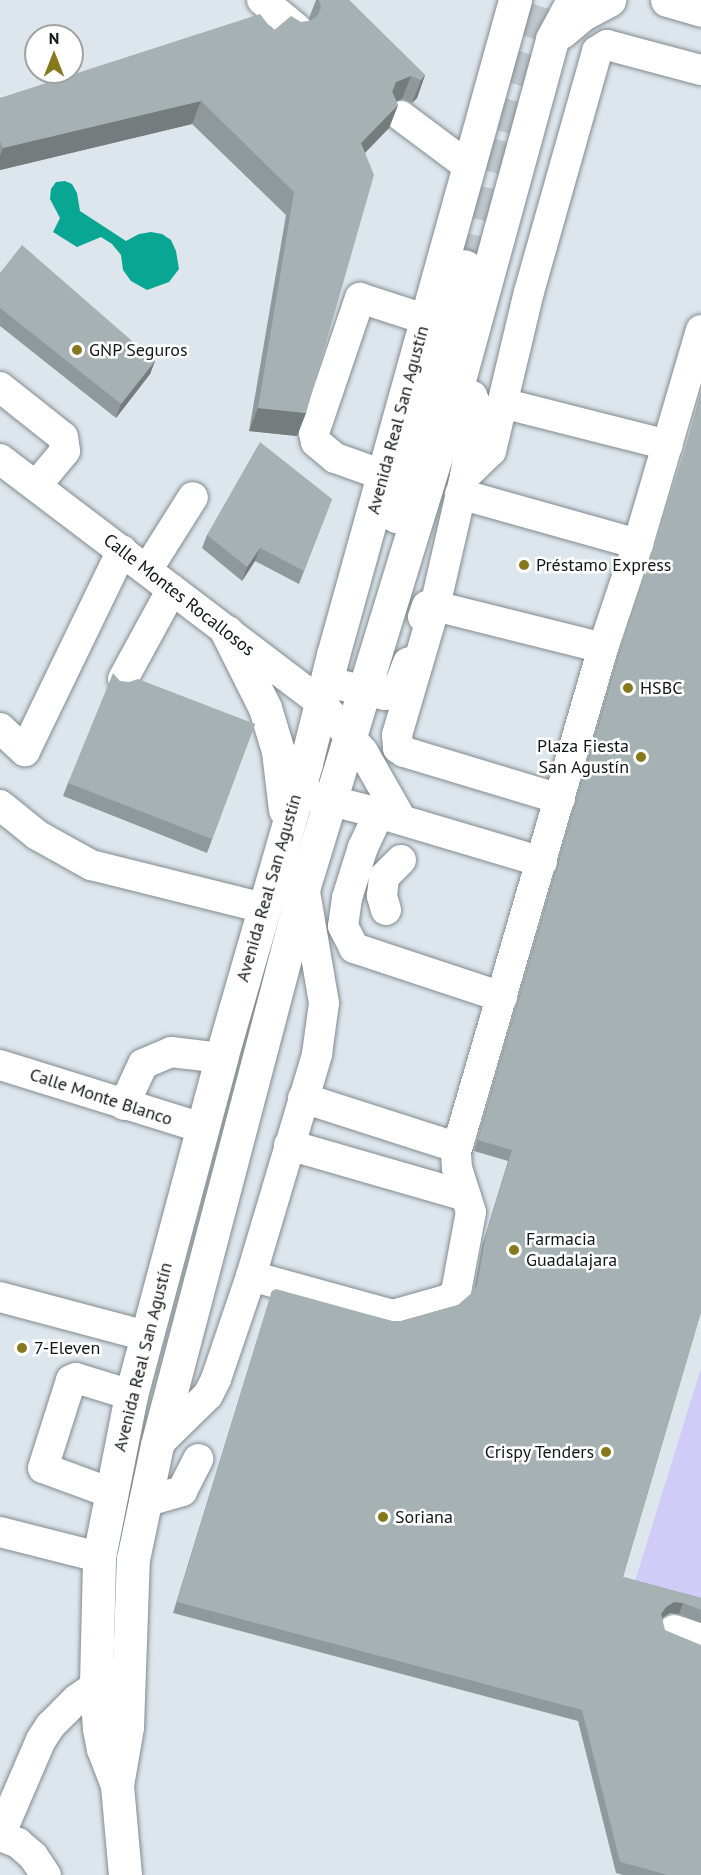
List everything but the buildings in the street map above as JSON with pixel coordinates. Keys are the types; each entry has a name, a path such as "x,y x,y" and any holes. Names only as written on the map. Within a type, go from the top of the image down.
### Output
{"main road":[{"name":"Avenida Real San Agustín","path":"117,1785 125,1748 133,1559 157,1445 304,886 387,624 456,392 552,39 573,0"},
{"path":"552,39 581,15 609,0"},
{"path":"667,0 701,9"},
{"path":"691,0 701,9"},
{"name":"Avenida Real San Agustín","path":"125,1875 117,1785 103,1749 96,1684 99,1557 131,1395 262,908 301,778 513,2"},
{"path":"387,624 376,604 376,587 465,266"},
{"path":"227,632 265,708 278,751 287,825"}],"street":[{"path":"262,0 296,28"},
{"path":"462,485 491,451 529,292 597,51 602,46 611,46 701,70"},
{"path":"401,116 468,166"},
{"path":"383,475 334,458 316,442 314,433 360,298 425,319"},
{"path":"251,1276 393,1315 449,1299 456,1292 471,1212 457,1168 456,1152 603,648 638,544 701,330"},
{"path":"0,364 4,370 0,381"},
{"path":"0,387 63,437 65,451 36,486"},
{"path":"456,392 472,396 477,407 435,606 397,735 398,748 404,752 560,799"},
{"path":"502,403 668,446"},
{"name":"Calle Montes Rocallosos","path":"1,462 122,550 227,632 324,693 352,737 390,816"},
{"path":"462,485 638,544"},
{"path":"147,570 193,497"},
{"path":"0,728 25,751 122,550"},
{"path":"123,679 172,589"},
{"path":"324,693 364,692 385,695 399,686 427,606 435,606 603,648"},
{"path":"301,778 336,786 390,816 542,862"},
{"path":"0,805 37,835 91,865 262,908"},
{"path":"390,816 363,847 347,898 343,926 347,939 354,948 502,997"},
{"path":"386,910 382,896 384,877 400,860"},
{"path":"157,1445 208,1395 223,1362 317,1054 324,1003 304,886"},
{"path":"124,1105 143,1064 171,1052 221,1058"},
{"name":"Calle Monte Blanco","path":"0,1065 202,1128"},
{"path":"303,1098 443,1143"},
{"path":"289,1145 466,1196"},
{"path":"0,1297 147,1336"},
{"path":"111,1492 46,1471 43,1466 72,1379 131,1395"},
{"path":"144,1502 182,1491 198,1459"},
{"path":"0,1532 99,1557"},
{"path":"46,1875 33,1856 18,1843 0,1835 41,1740 58,1716 96,1684 129,1663"}],"shaded area":[{"path":"65,181 72,184 77,193 80,211 126,241 139,234 151,232 162,234 171,240 176,251 179,269 169,282 147,290 131,281 123,270 121,255 112,244 101,237 77,247 53,232 60,218 50,199 51,189 56,182"},
{"path":"701,1368 701,1609 632,1591"}],"tunnel":[{"path":"465,266 502,131 543,0"}],"place":[{"name":"GNP Seguros","path":"77,350"},
{"name":"Préstamo Express","path":"524,565"},
{"name":"HSBC","path":"628,688"},
{"name":"Plaza Fiesta San Agustín","path":"641,757"},
{"name":"Farmacia Guadalajara","path":"514,1250"},
{"name":"7-Eleven","path":"22,1348"},
{"name":"Crispy Tenders","path":"606,1452"},
{"name":"Soriana","path":"383,1517"}]}
